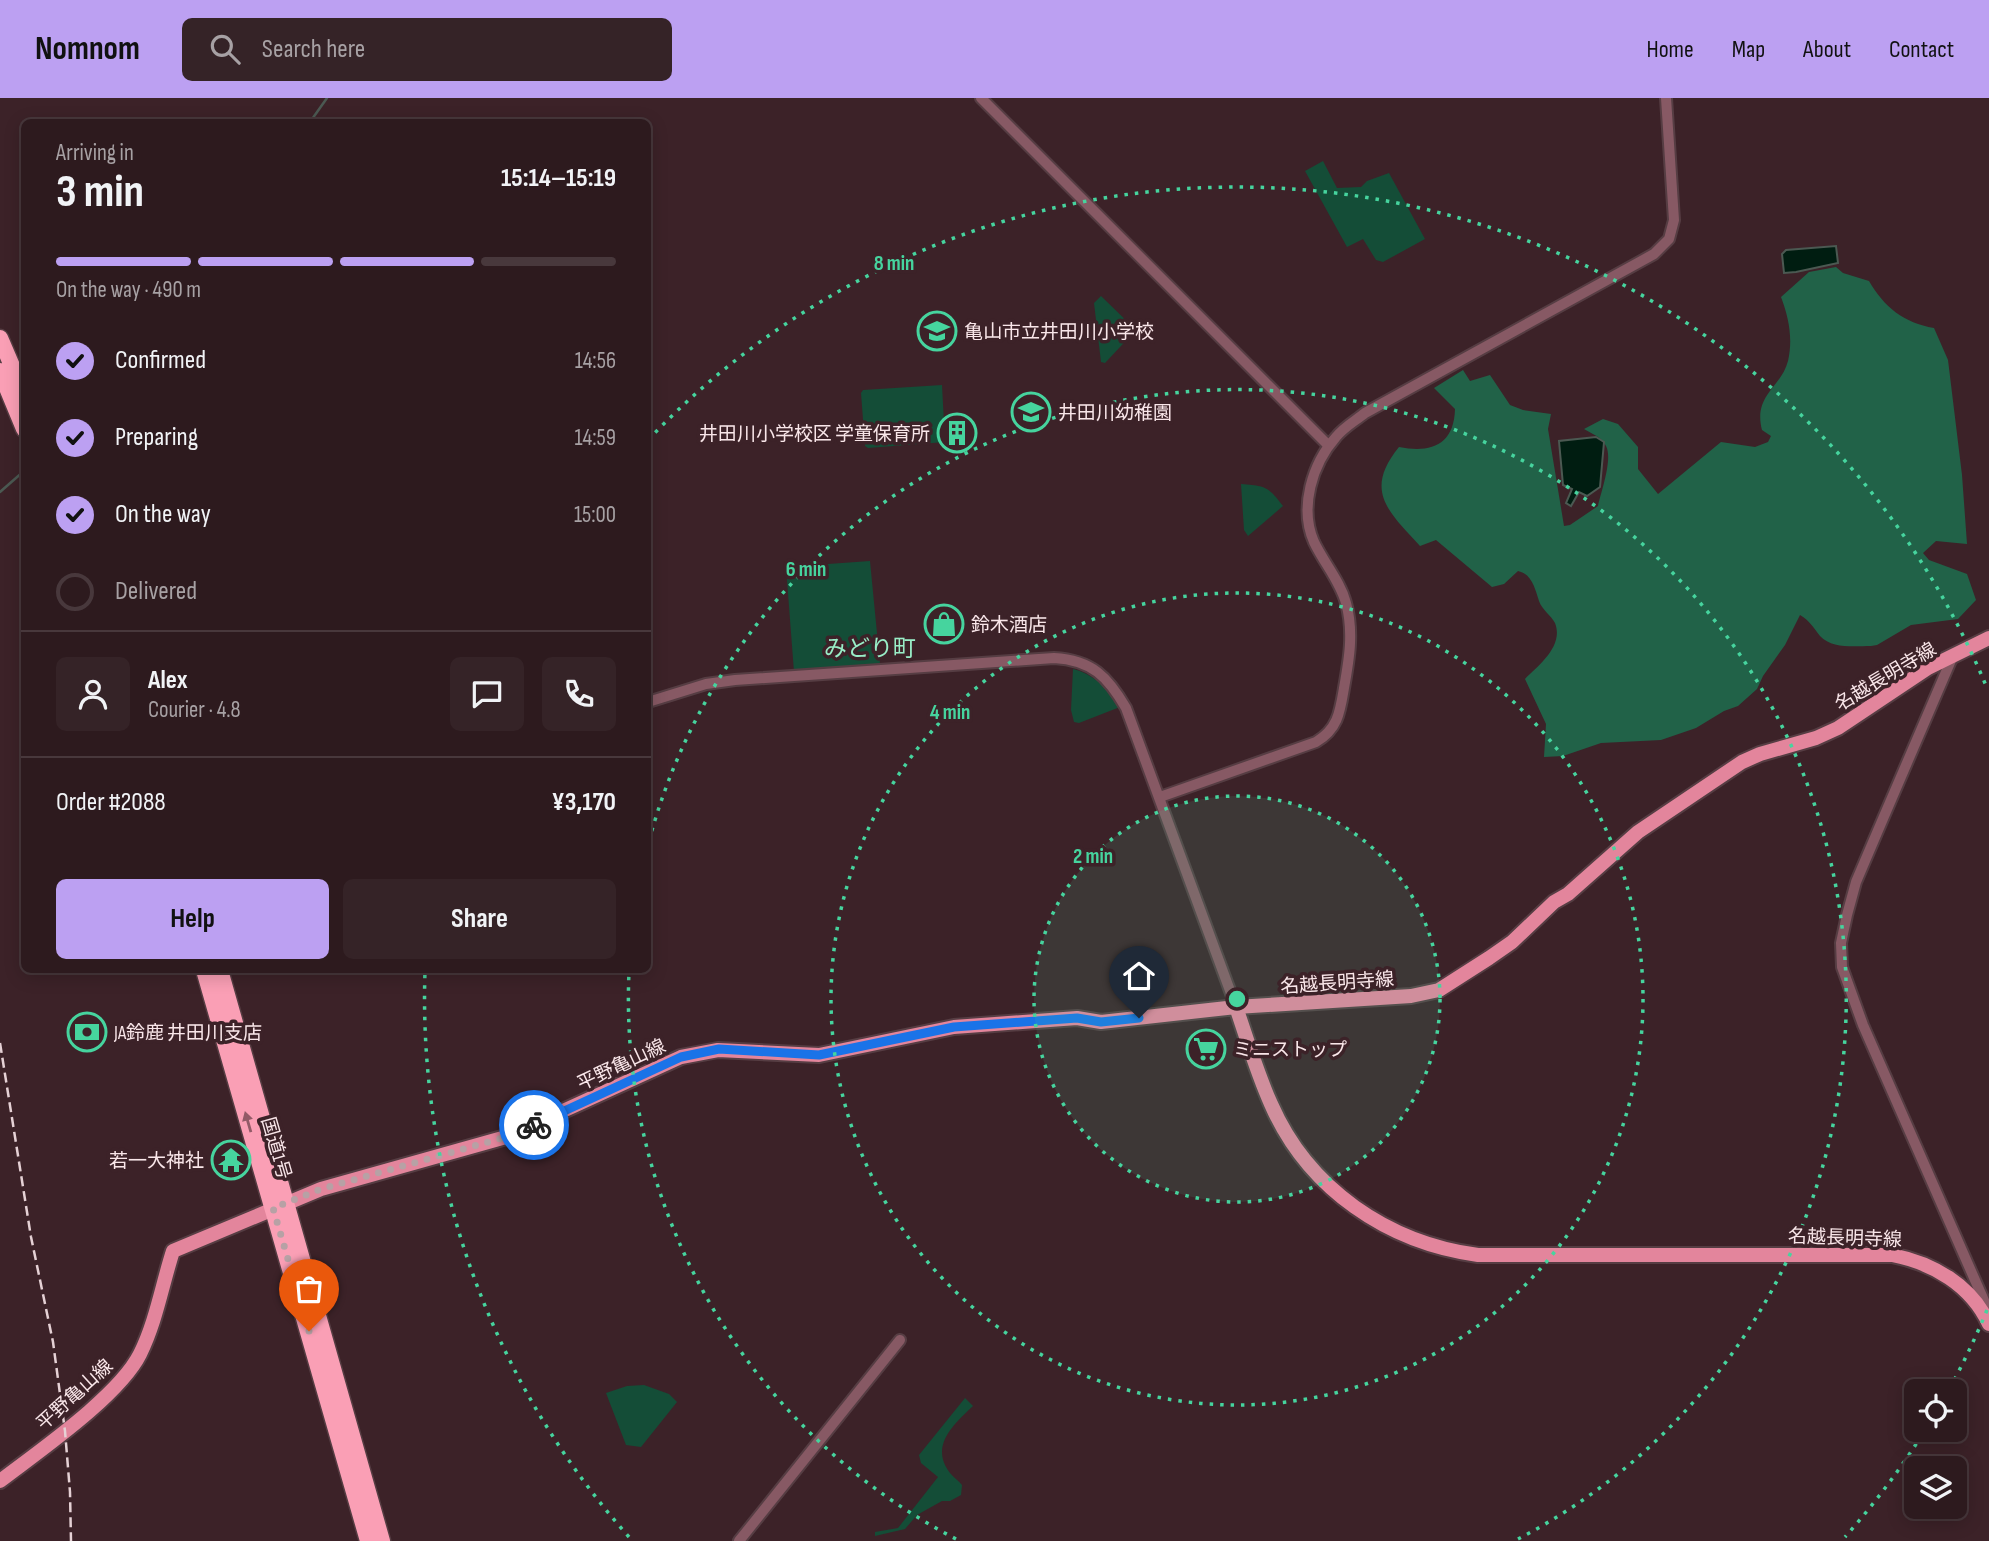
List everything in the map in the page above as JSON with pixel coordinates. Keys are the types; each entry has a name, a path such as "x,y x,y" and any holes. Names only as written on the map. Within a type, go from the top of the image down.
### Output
{"highway":[{"path":"0,338 21,387"},
{"path":"0,372 21,422"},
{"name":"国道1号","path":"205,973 382,1541"},
{"name":"国道1号","path":"221,973 368,1541"}],"main road":[{"name":"名越長明寺線","path":"1989,638 1928,668 1838,728 1742,762 1638,832 1512,942 1439,990 1410,996 1236,1007 1271,1105 1296,1149 1330,1188 1357,1210 1387,1228 1444,1249 1478,1255 1892,1255 1919,1262 1955,1281 1974,1300 1989,1324"},
{"name":"平野亀山線","path":"0,1481 77,1420 116,1386 132,1367 147,1338 173,1251 279,1205 321,1189 506,1137 681,1057 698,1052 719,1049 819,1055 954,1027 1077,1018 1101,1022 1236,1007"}],"street":[{"path":"981,98 1329,446"},
{"path":"1160,797 1316,742 1334,727 1341,708 1348,664 1350,624 1341,588 1313,540 1308,509 1313,478 1329,446 1343,429 1365,414 1660,249 1672,232 1674,220 1666,98"},
{"path":"651,701 696,686 735,680 981,662 1066,658 1082,663 1107,679 1126,708 1236,1007"},
{"path":"1952,658 1856,882 1843,931 1841,959 1846,981 1863,1025 1989,1312"},
{"path":"739,1541 900,1340"}],"green space":[{"path":"1323,161 1337,188 1361,187 1367,181 1389,173 1425,239 1383,262 1376,260 1363,239 1347,247 1305,171"},
{"path":"1836,267 1843,273 1869,281 1881,299 1904,318 1934,328 1948,360 1962,475 1967,544 1936,541 1923,553 1929,560 1967,574 1976,600 1958,619 1911,625 1871,646 1831,643 1820,636 1800,615 1785,645 1757,689 1738,706 1696,728 1661,740 1601,743 1563,756 1544,757 1546,724 1525,679 1553,647 1557,631 1555,623 1540,604 1527,575 1518,571 1504,584 1492,587 1436,540 1420,546 1384,500 1383,476 1388,462 1399,447 1421,449 1445,439 1454,422 1455,409 1434,388 1463,370 1470,381 1490,375 1510,405 1551,414 1548,429 1564,526 1570,525 1598,506 1608,452 1602,440 1584,429 1603,419 1618,424 1638,447 1638,469 1658,494 1721,442 1755,447 1768,442 1771,436 1762,430 1761,408 1785,370 1790,345 1781,297 1809,272"},
{"path":"1101,296 1136,330 1105,363 1101,362 1094,303"},
{"path":"942,385 945,442 868,448 865,446 861,393 863,390"},
{"path":"1241,484 1265,488 1283,506 1248,536 1244,530"},
{"path":"870,561 880,664 794,672 786,567"},
{"path":"1073,669 1100,683 1120,707 1079,723 1074,722 1071,710"},
{"path":"644,1385 669,1394 677,1402 641,1447 626,1445 606,1393 627,1386"},
{"path":"965,1398 973,1406 946,1436 942,1454 950,1473 962,1485 961,1495 950,1501 942,1501 917,1515 905,1529 875,1536 875,1532 898,1528 938,1477 921,1463 919,1455"}],"shaded area":[{"path":"1836,246 1838,263 1784,273 1782,254 1786,250"},
{"path":"1596,437 1604,442 1600,487 1587,496 1579,492 1571,506 1566,503 1572,489 1563,485 1559,441"}],"waterway":[{"path":"312,119 327,98"},
{"path":"0,492 21,474"}],"railway":[{"path":"0,1043 31,1237 53,1342 65,1431 71,1541"}],"way so far":[{"path":"309,1331 273,1208 321,1189 506,1137 534,1125"}],"place":[{"name":"亀山市立井田川小学校","path":"937,331"},
{"name":"井田川幼稚園","path":"1031,412"},
{"name":"井田川小学校区 学童保育所","path":"957,433"},
{"name":"鈴木酒店","path":"944,624"},
{"name":"JA鈴鹿 井田川支店","path":"87,1032"},
{"name":"ミニストップ","path":"1206,1049"},
{"name":"若一大神社","path":"231,1160"}],"district":[{"name":"みどり町","path":"870,648"}],"route":[{"path":"534,1125 681,1057 698,1052 719,1049 819,1055 954,1027 1077,1018 1101,1022 1139,1018"}]}
